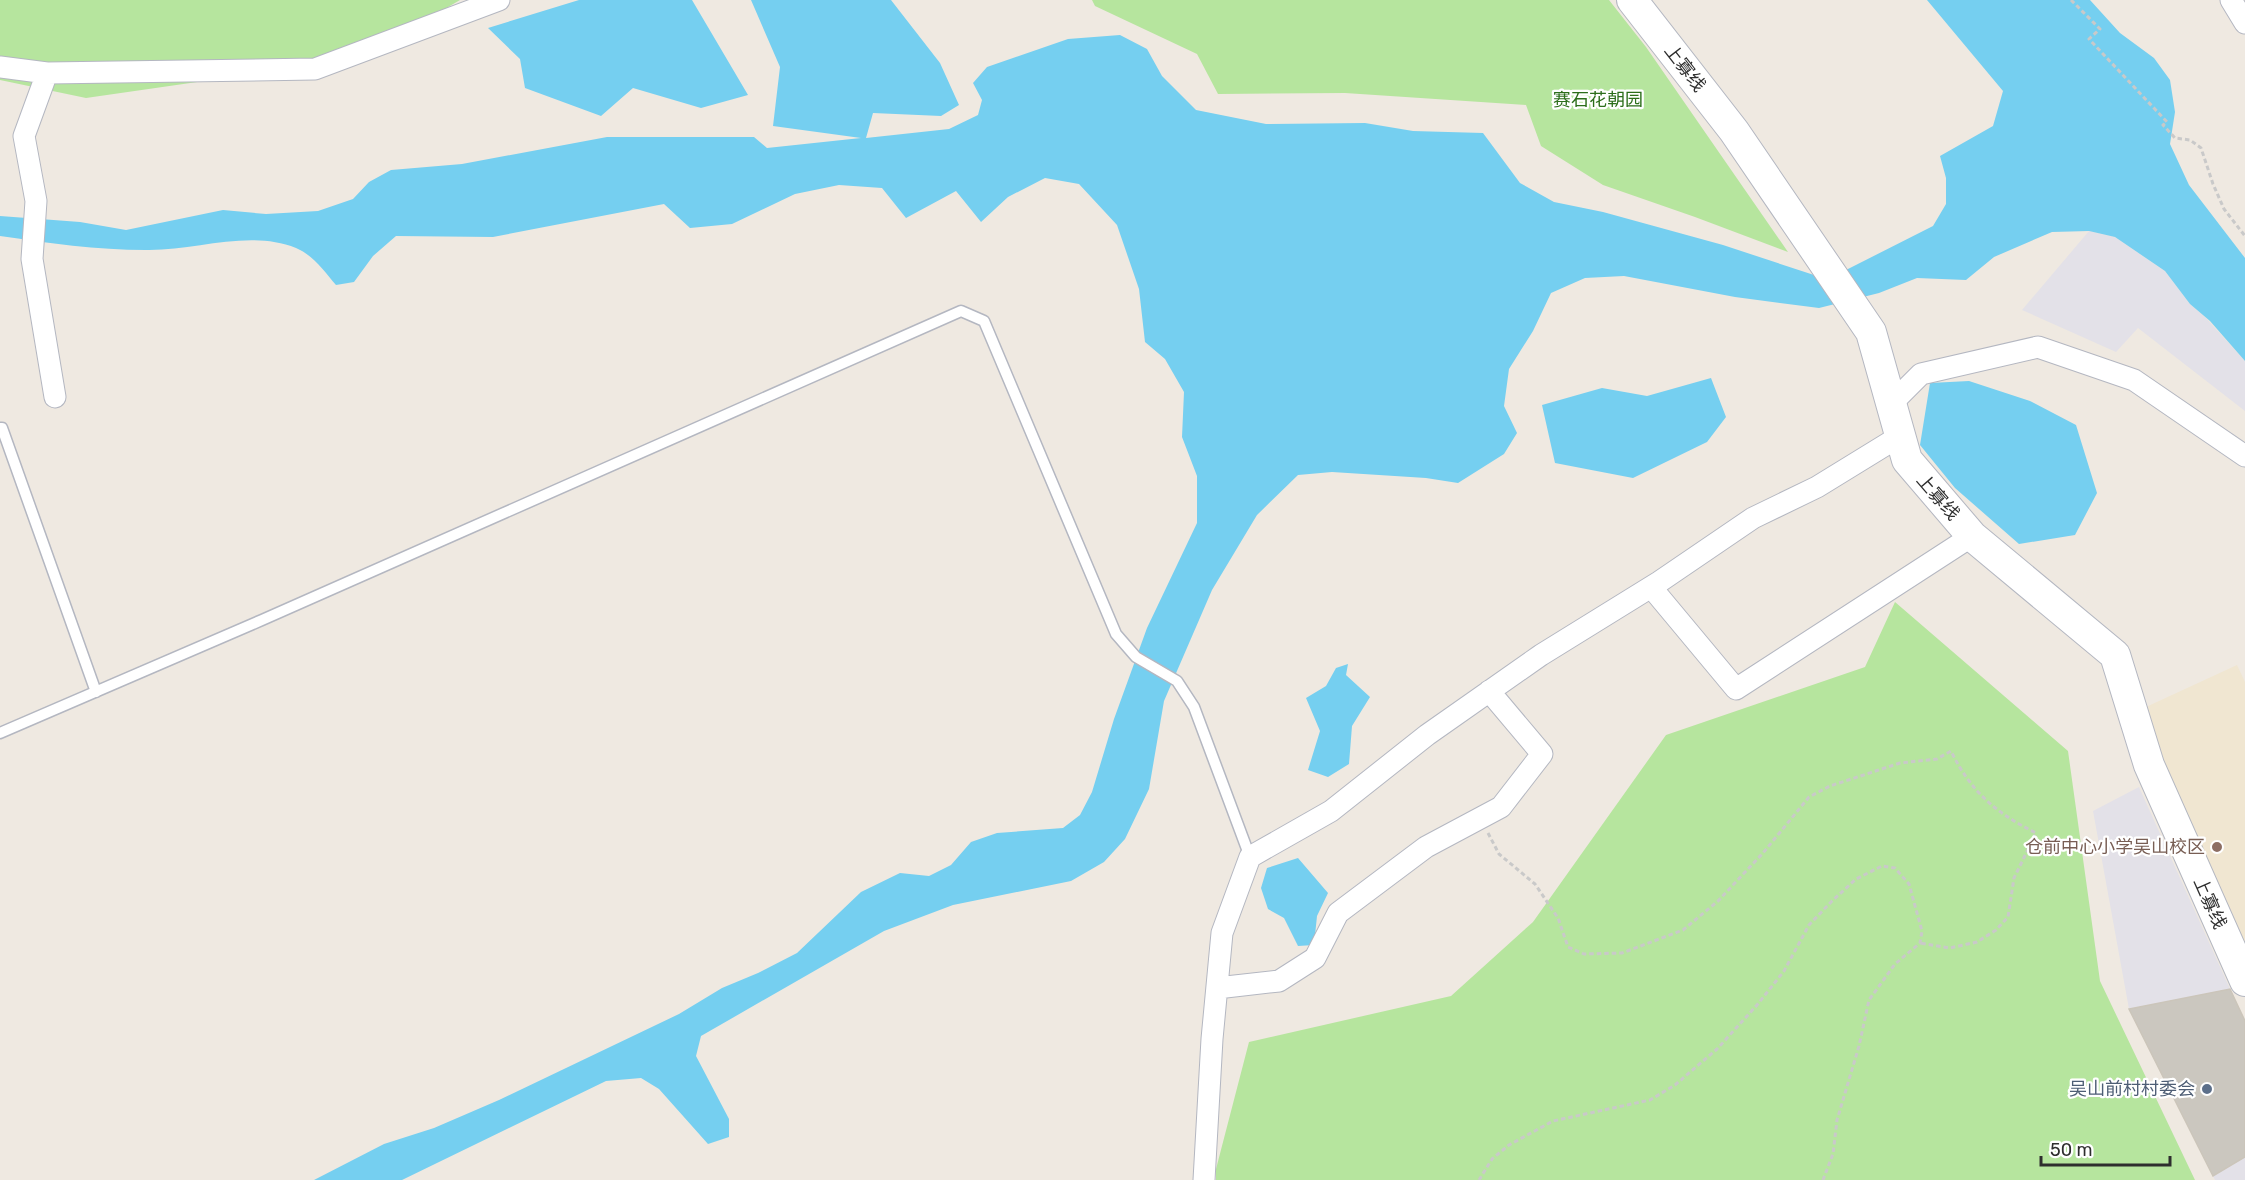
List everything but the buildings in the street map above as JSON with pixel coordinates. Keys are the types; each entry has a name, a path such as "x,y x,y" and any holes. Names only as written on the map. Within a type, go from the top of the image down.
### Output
{"street":[{"path":"0,67 47,73 315,69 499,0"},
{"name":"上寡线","path":"1632,0 1734,131 1871,332 1907,460 1971,536 2115,655 2149,765 2245,981"},
{"path":"2231,0 2245,23"},
{"path":"47,73 24,136 36,201 32,259 56,397"},
{"path":"1891,404 1921,374 2038,347 2134,380 2245,456"},
{"path":"1204,1180 1222,933 1250,857 1331,811 1427,735 1541,655 1651,587 1753,518 1817,487 1900,436"},
{"path":"1651,587 1736,689 1971,536"},
{"path":"1217,988 1279,981 1315,958 1338,914 1426,847 1502,807 1542,754 1489,691"}],"lane":[{"path":"0,733 961,311 984,321 1116,634 1136,657 1177,681 1194,707 1250,857"},
{"path":"0,428 2,428 96,692"}],"path":[{"path":"2071,0 2100,29 2089,39 2167,122 2163,125 2175,138 2190,140 2201,148 2224,209 2245,236"},
{"path":"1479,819 1499,854 1536,884 1557,918 1568,947 1584,954 1622,952 1683,930 1718,901 1763,853 1809,797 1830,786 1900,763 1937,759 1951,751 1962,774 1981,796 2016,823 2036,833 2014,878 2008,917 1996,930 1977,942 1950,948 1920,943"},
{"path":"1479,1180 1492,1159 1509,1145 1553,1121 1650,1100 1675,1085 1718,1049 1757,1005 1784,971 1809,925 1832,901 1856,879 1882,866 1895,868 1909,884 1922,930 1920,943 1895,964 1869,1000 1859,1046 1837,1119 1833,1154 1823,1180"}],"shaded area":[{"path":"2089,231 2115,237 2165,271 2190,304 2245,361 2245,411 2138,328 2116,352 2022,310"},
{"name":"仓前中心小学吴山校区","path":"2237,665 2245,682 2245,980 2133,713"},
{"path":"2139,787 2230,989 2129,1009 2093,811"},
{"path":"2245,1157 2245,1180 2215,1180 2213,1176"}],"green space":[{"path":"0,0 460,0 380,47 232,77 86,98 0,80"},
{"name":"赛石花朝园","path":"1092,0 1609,0 1646,47 1788,252 1603,185 1541,146 1526,105 1345,93 1218,94 1197,54 1095,6"},
{"path":"1895,602 2068,751 2100,981 2195,1180 1216,1180 1216,1169 1249,1042 1451,996 1533,922 1666,735 1865,667"}],"water":[{"path":"579,0 692,0 748,95 701,108 633,88 601,116 525,88 520,59 488,28"},
{"path":"751,0 891,0 940,63 959,105 941,116 873,113 866,138 949,129 978,115 982,100 973,83 987,67 1068,39 1120,35 1147,49 1162,76 1196,110 1266,124 1365,123 1413,131 1483,133 1520,183 1554,202 1603,212 1723,245 1817,276 1848,269 1933,226 1946,204 1946,178 1940,156 1993,126 2003,91 1927,0 2090,0 2120,33 2154,58 2170,80 2175,112 2170,144 2189,185 2245,258 2245,361 2210,321 2190,304 2165,271 2115,237 2089,231 2052,232 1994,257 1966,280 1917,278 1879,293 1819,308 1735,297 1624,276 1585,278 1551,293 1533,331 1509,369 1504,406 1517,433 1504,454 1458,483 1426,478 1332,472 1298,475 1257,515 1212,590 1164,701 1149,789 1125,839 1104,862 1071,881 953,905 884,931 701,1036 696,1056 729,1119 729,1137 708,1144 659,1089 641,1078 606,1081 402,1180 314,1180 384,1144 434,1128 499,1100 679,1014 722,988 797,953 861,892 900,873 929,876 951,865 971,842 997,833 1063,828 1080,815 1092,792 1114,719 1147,628 1197,523 1197,476 1182,437 1184,392 1165,359 1145,342 1139,289 1117,225 1079,184 1045,178 1008,197 981,222 956,191 906,218 882,188 839,185 795,194 732,224 690,228 664,204 493,237 396,236 373,256 354,282 336,285 308,255 296,248 278,243 260,240 222,242 146,250 54,244 0,236 0,216 80,222 126,230 223,210 266,214 318,211 353,199 369,182 391,170 462,164 607,137 754,137 767,148 861,138 773,126 780,67"},
{"path":"1711,378 1726,417 1707,442 1633,478 1555,463 1542,405 1602,388 1647,396"},
{"path":"1969,381 2030,401 2076,425 2097,493 2075,535 2019,544 1955,488 1920,445 1930,383"},
{"path":"1348,664 1346,675 1370,697 1352,726 1349,764 1328,777 1308,770 1320,731 1306,698 1326,686 1336,668"},
{"path":"1298,858 1328,893 1317,916 1314,945 1298,946 1284,918 1268,909 1261,888 1267,868"}],"place":[{"name":"仓前中心小学吴山校区","path":"2217,847"},
{"name":"吴山前村村委会","path":"2207,1089"}]}
